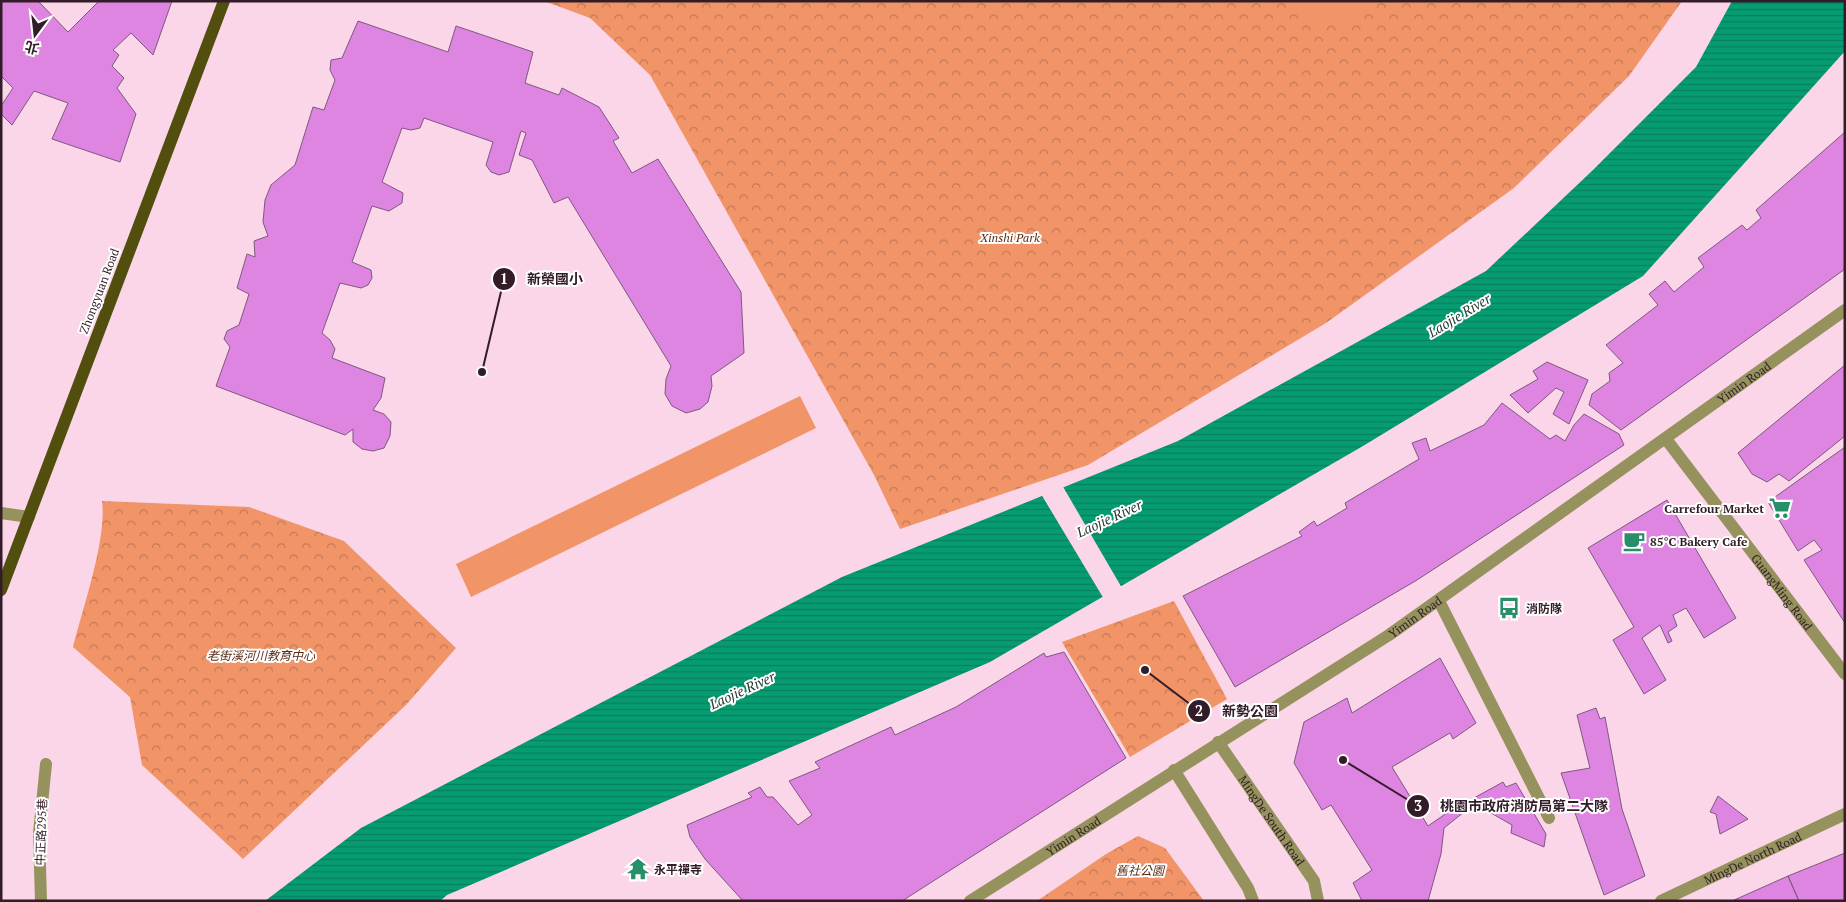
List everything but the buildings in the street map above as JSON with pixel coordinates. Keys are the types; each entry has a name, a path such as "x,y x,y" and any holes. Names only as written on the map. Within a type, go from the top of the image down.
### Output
{"main road":[{"name":"Zhongyuan Road","path":"1,590 224,1"}],"street":[{"name":"Yimin Road","path":"970,901 1439,601 1845,310"},
{"name":"GuangMing Road","path":"1666,439 1845,674"},
{"path":"1,513 29,517"},
{"path":"1439,601 1548,818"},
{"name":"MingDe South Road","path":"1218,742 1314,881 1318,901"},
{"name":"中正路295巷","path":"41,901 39,833 46,764"},
{"path":"1174,770 1248,888 1253,901"},
{"name":"MingDe North Road","path":"1661,901 1845,814"}],"green space":[{"name":"Xinshi Park","path":"544,1 1682,1 1629,76 1514,188 1326,323 1088,465 900,529 874,475 650,75 590,18"},
{"path":"1292,1 1377,1 1359,16 1342,23 1332,24 1300,18"},
{"path":"800,396 816,428 471,597 456,564"},
{"name":"老街溪河川教育中心","path":"102,501 249,507 344,541 456,648 406,705 243,859 142,765 130,697 73,647 98,553 103,517"},
{"path":"1174,601 1227,699 1130,757 1062,642"},
{"name":"舊社公園","path":"1138,836 1165,848 1204,901 1037,901 1106,854"}],"water":[{"name":"Laojie River","path":"1732,1 1845,1 1845,51 1643,276 1363,446 990,662 447,895 440,901 265,901 361,828 842,577 1178,441 1486,271 1593,170 1696,67"}],"pier":[{"path":"1062,485 1122,588 1104,599 1041,494"}],"place":[{"name":"新榮國小","path":"482,372"},
{"name":"Carrefour Market","path":"1780,508"},
{"name":"85°C Bakery Cafe","path":"1634,541"},
{"name":"消防隊","path":"1509,608"},
{"name":"新勢公園","path":"1145,670"},
{"name":"桃園市政府消防局第二大隊","path":"1343,760"},
{"name":"永平禪寺","path":"638,869"}]}
